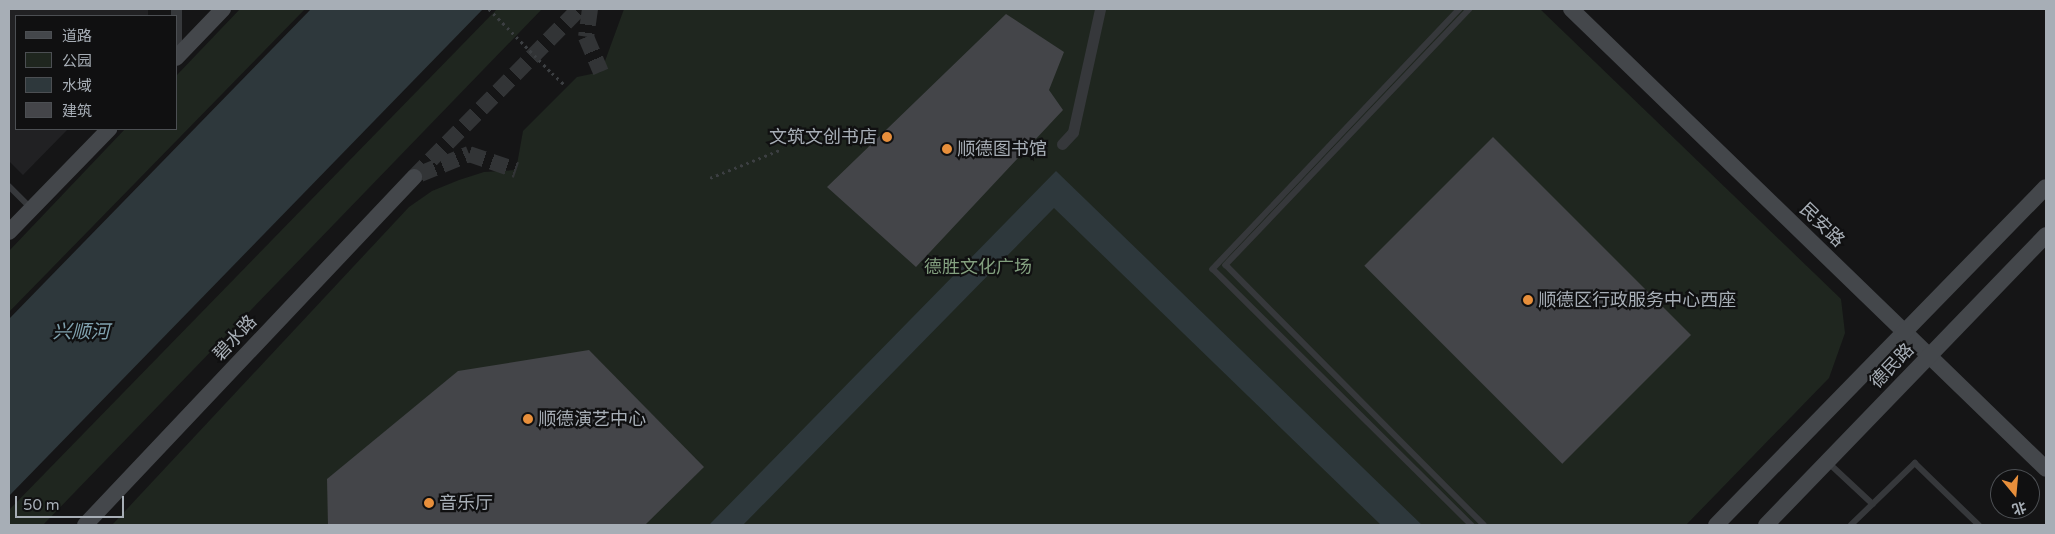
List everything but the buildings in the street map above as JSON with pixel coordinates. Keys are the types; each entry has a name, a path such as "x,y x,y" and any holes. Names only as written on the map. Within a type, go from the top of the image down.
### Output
{"main road":[{"path":"178,56 224,9"},
{"name":"民安路","path":"1571,9 2046,469"},
{"path":"9,232 107,130"},
{"name":"碧水路","path":"85,525 414,177"},
{"path":"1716,525 2046,187"},
{"name":"德民路","path":"1766,525 2046,235"}],"street":[{"path":"1062,144 1073,132 1100,9"}],"lane":[{"path":"1460,9 1213,269 1472,525"},
{"path":"1470,9 1226,265 1484,525"},
{"path":"9,186 32,208"},
{"path":"1828,462 1873,504"},
{"path":"1851,525 1915,463 1980,525"}],"path":[{"path":"488,9 566,86"},
{"path":"710,178 782,150"}],"shaded area":[{"path":"9,9 148,9 148,15 15,15 15,130 67,130 23,175 9,161"}],"green space":[{"path":"240,9 305,9 9,312 9,251 124,130 178,130 178,74"},
{"path":"497,9 542,9 43,525 9,525 9,510"},
{"name":"德胜文化广场","path":"624,9 1540,9 1841,299 1845,333 1829,378 1686,525 112,525 409,207 432,191 459,180 484,172 516,170 523,131 577,77 601,72"}],"water":[{"name":"兴顺河","path":"311,9 483,9 9,496 9,319"},
{"path":"1056,171 1422,525 1381,525 1054,208 743,525 709,525"}],"tunnel":[{"path":"414,177 579,9"},
{"path":"590,9 586,37 601,72"},
{"path":"420,174 469,154 516,170"}],"place":[{"name":"文筑文创书店","path":"887,137"},
{"name":"顺德图书馆","path":"947,149"},
{"name":"顺德区行政服务中心西座","path":"1528,300"},
{"name":"顺德演艺中心","path":"528,419"},
{"name":"音乐厅","path":"429,503"}]}
